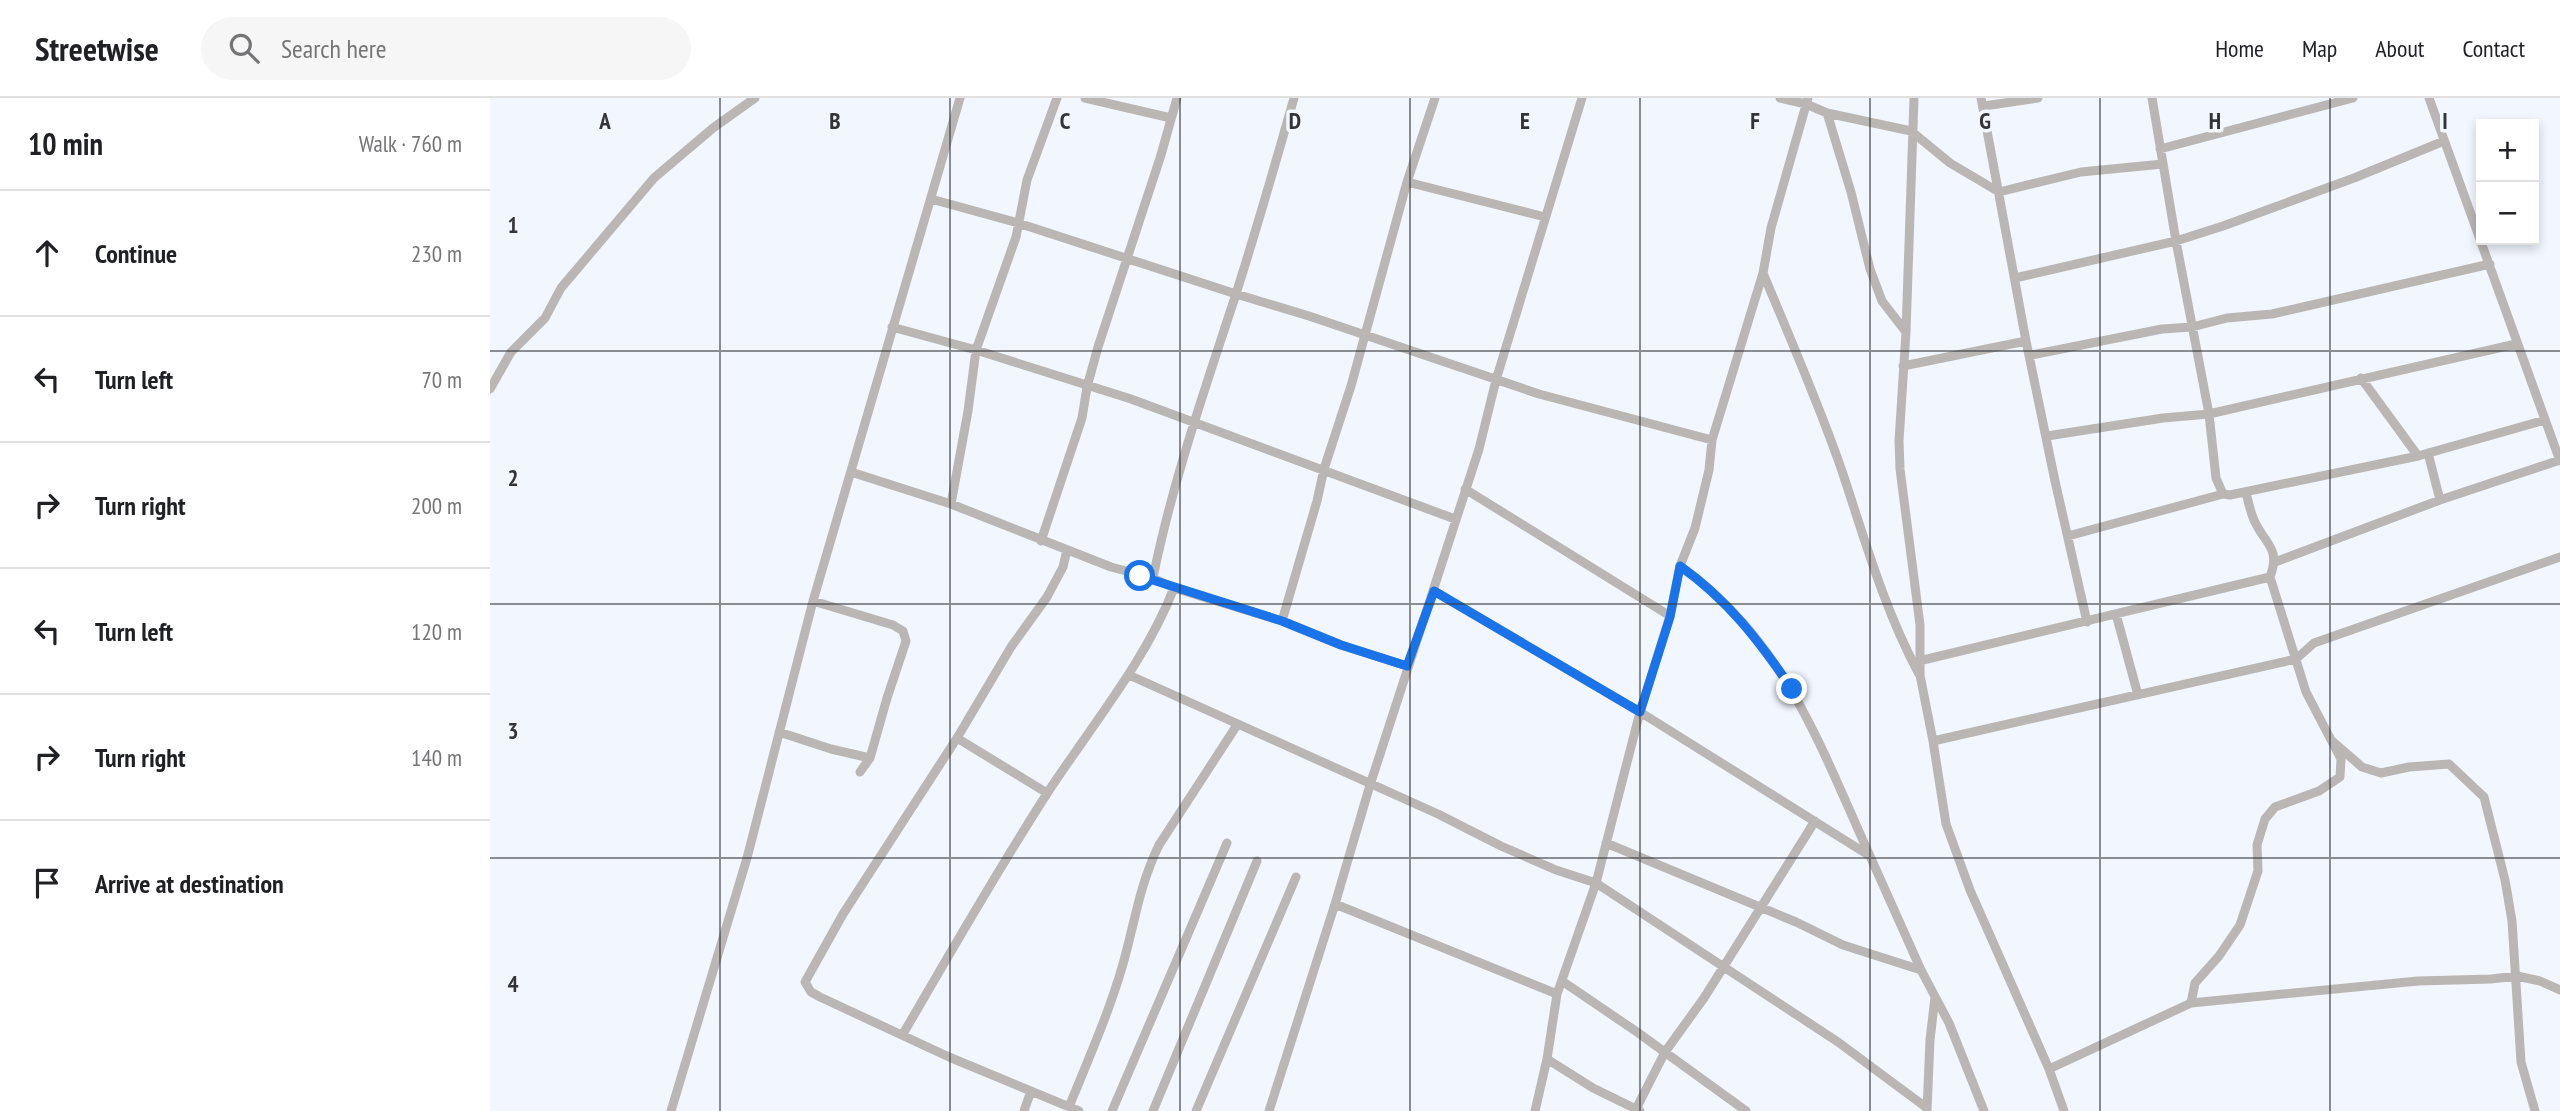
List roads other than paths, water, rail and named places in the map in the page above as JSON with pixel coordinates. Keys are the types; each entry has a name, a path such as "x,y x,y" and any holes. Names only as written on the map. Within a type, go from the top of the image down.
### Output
{"street":[{"path":"490,389 510,352 545,318 561,288 654,178 713,128 755,98"},
{"path":"671,1111 747,858 813,601 960,98"},
{"path":"951,504 976,350 1016,237 1027,180 1057,98"},
{"path":"1085,98 1171,118"},
{"path":"1041,541 1082,418 1087,387 1177,98"},
{"path":"1153,578 1195,422 1294,98"},
{"path":"1282,621 1407,181 1435,98"},
{"path":"1269,1111 1407,666 1479,449 1496,380 1582,98"},
{"path":"1780,98 1807,101 1827,113 1911,131 1950,163 1999,192 2081,172 2163,164"},
{"path":"1914,98 1906,332 1899,441 1900,469 1920,625 1920,675 1946,824 1970,890 2049,1069 2064,1111"},
{"path":"2038,98 1982,102 2026,341 2087,622"},
{"path":"2152,98 2209,414 2216,478 2223,494"},
{"path":"2160,149 2353,98"},
{"path":"2275,562 2440,500 2560,461 2429,98"},
{"path":"1535,1111 1558,994 1596,883 1640,712 1670,617 1680,566 1695,528 1709,470 1712,440 1763,273 1771,228 1807,101"},
{"path":"1827,113 1851,192 1870,269 1882,301 1906,332"},
{"path":"2015,278 2176,241 2224,226 2444,141"},
{"path":"1407,181 1545,217"},
{"path":"931,199 1018,223 1365,334 1496,380 1597,411 1712,440"},
{"path":"2031,355 2162,329 2192,327 2227,318 2272,314 2490,264"},
{"path":"1763,273 1841,468 1882,596 1900,640 1920,675"},
{"path":"892,327 976,350 1131,400 1455,519"},
{"path":"1903,366 2026,341"},
{"path":"2047,436 2163,418 2209,414 2516,344"},
{"path":"2361,378 2423,454 2440,500"},
{"path":"2068,536 2223,494 2246,492 2423,454 2545,420"},
{"path":"851,472 951,504 1111,567 1153,578 1174,588 1282,621 1341,645 1407,666"},
{"path":"1465,489 1670,617"},
{"path":"2191,1003 2195,983 2241,925 2258,871 2258,845 2265,819 2275,807 2319,790 2340,777 2341,759 2306,692 2270,577 2275,562 2273,549 2255,521 2246,492"},
{"path":"1067,550 1063,568 1046,597 1011,647 957,738 843,914 805,982 811,992 949,1057 1079,1111"},
{"path":"1933,741 2296,659 2314,643 2560,557"},
{"path":"1680,566 1708,585 1731,609 1792,689 1838,780 1921,970 1949,1023 1984,1111"},
{"path":"1919,661 2270,577"},
{"path":"903,1034 974,911 1047,793 1129,675 1174,588"},
{"path":"1434,591 1640,712 1870,856"},
{"path":"813,601 893,625 903,631 906,641 870,758 860,772"},
{"path":"2116,614 2138,695"},
{"path":"1129,675 1438,814 1501,846 1556,870 1596,883 1838,1041 1927,1110"},
{"path":"1069,1107 1119,977 1147,870 1159,845 1237,725"},
{"path":"779,732 870,758"},
{"path":"2328,737 2362,767 2381,773 2409,767 2449,764 2484,797 2505,880 2512,921 2521,1062 2535,1111"},
{"path":"957,738 1047,793"},
{"path":"1547,1059 1593,1088 1638,1110 1665,1052 1704,998 1722,965 1761,909 1815,821"},
{"path":"1112,1111 1227,843"},
{"path":"1606,843 1796,922 1843,945 1921,970"},
{"path":"1153,1111 1256,861"},
{"path":"1196,1111 1296,877"},
{"path":"1335,904 1558,994"},
{"path":"2049,1069 2191,1003 2418,981 2517,976 2540,981 2560,990"},
{"path":"1562,981 1746,1111"},
{"path":"1927,1110 1935,995"},
{"path":"1024,1111 1031,1091"}]}
